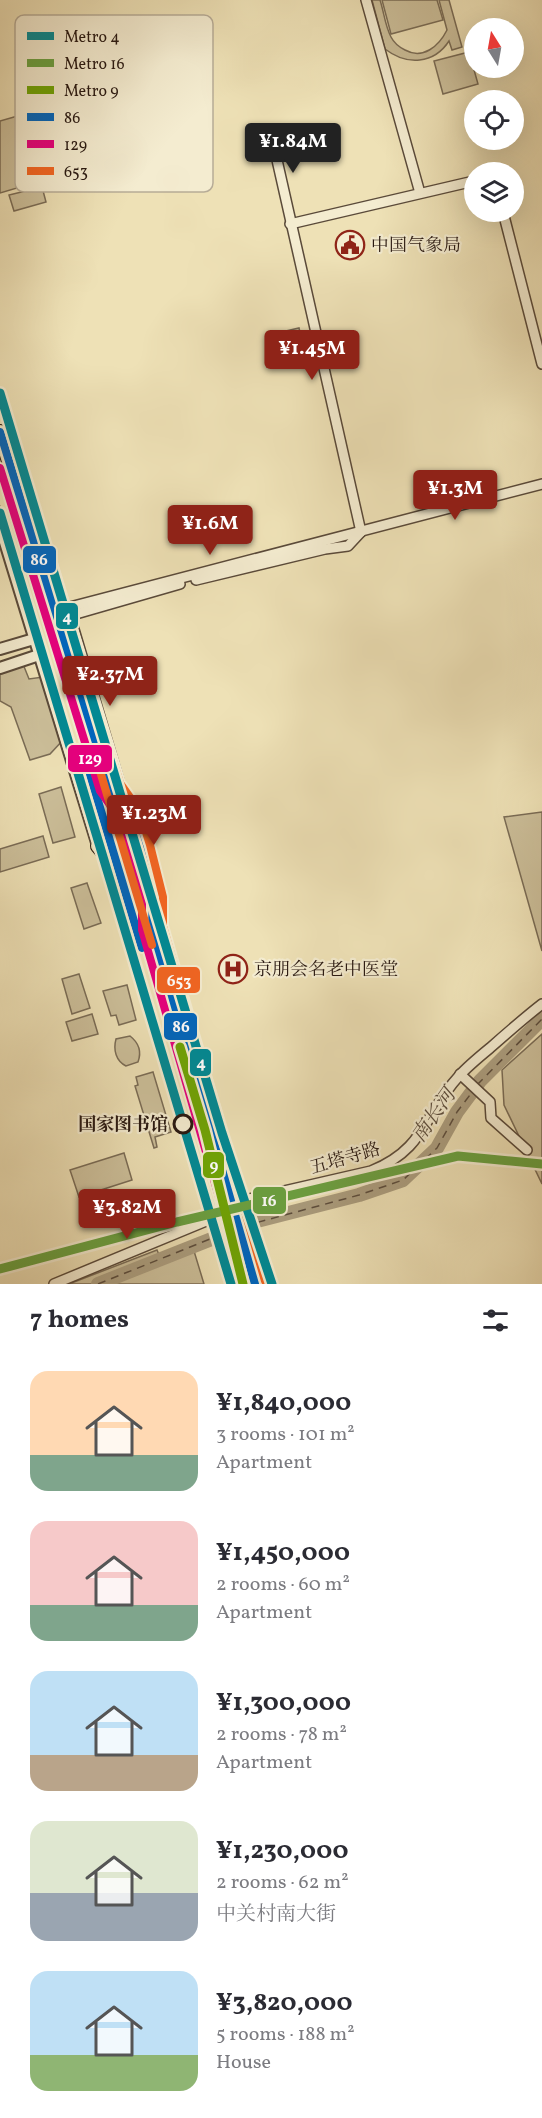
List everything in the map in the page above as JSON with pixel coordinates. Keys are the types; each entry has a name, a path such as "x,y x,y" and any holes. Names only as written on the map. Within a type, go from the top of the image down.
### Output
{"main road":[{"path":"0,432 152,927 233,1208 241,1284"},
{"path":"1,488 57,623 120,872 218,1211 255,1284"},
{"path":"110,788 124,805"},
{"path":"98,846 120,872"},
{"path":"152,927 153,899"}],"street":[{"path":"366,0 420,193"},
{"path":"270,129 361,532"},
{"path":"290,224 464,183"},
{"path":"506,222 542,364"},
{"path":"0,649 34,639 57,623 361,532 542,483"},
{"path":"0,526 98,846"},
{"path":"0,668 39,656 57,623"},
{"path":"57,623 129,814 153,899"},
{"name":"五塔寺路","path":"233,1208 390,1164 419,1137 440,1100 460,1074 542,1004"},
{"path":"460,1074 490,1102 491,1118 527,1150"},
{"path":"54,1284 211,1218 218,1211"}],"shaded area":[{"path":"372,0 380,0 387,28 395,43 405,50 418,53 430,50 444,36 447,30 439,0 449,0 462,47 452,50 449,41 436,54 420,60 402,58 393,54 385,49"},
{"path":"382,0 437,0 443,20 391,34"},
{"path":"464,53 464,78 476,78 478,84 443,94 434,61"},
{"path":"15,117 15,189 0,193 0,121"},
{"path":"21,192 43,192 46,202 14,211 9,195"},
{"path":"299,328 304,351 281,356 277,333"},
{"path":"23,664 29,679 43,677 63,740 50,754 30,760 11,707 0,701 0,671"},
{"path":"61,787 75,837 53,843 39,794"},
{"path":"542,812 542,951 504,817"},
{"path":"43,836 49,857 0,872 0,849"},
{"path":"87,883 101,923 84,929 71,888"},
{"path":"79,974 90,1008 72,1014 62,979"},
{"path":"127,985 136,1020 119,1025 116,1015 111,1016 103,991"},
{"path":"92,1014 98,1034 72,1041 66,1022"},
{"path":"542,1034 542,1184 504,1105 502,1070"},
{"path":"130,1036 138,1044 140,1054 138,1062 126,1066 118,1058 115,1043 116,1039"},
{"path":"153,1072 171,1132 155,1137 157,1147 154,1148 135,1086 138,1085 136,1077"},
{"path":"124,1153 132,1180 79,1197 70,1170"},
{"path":"157,1250 163,1264 194,1251 204,1284 69,1284"}],"waterway":[{"name":"南长河","path":"98,1284 257,1221 359,1195 403,1180 437,1148 457,1112 480,1081 542,1019"}],"ferry route":[{"path":"477,1085 542,1019"},
{"path":"244,1226 359,1195 403,1180 437,1148 457,1112 473,1091"},
{"path":"98,1284 220,1235"}],"metro line":[{"name":"4","path":"0,393 222,1133 272,1284"},
{"name":"4","path":"0,513 231,1284"},
{"name":"9","path":"180,1047 205,1130 243,1284"},
{"name":"16","path":"0,1269 177,1222 458,1156 542,1164"}],"transit line":[{"name":"653","path":"10,429 120,783 139,810 150,845 163,897 163,926 265,1281"},
{"name":"86","path":"0,432 110,788 129,814 140,848 153,899 152,927 255,1284"},
{"name":"129","path":"0,468 100,791 120,819 130,851 142,900 142,930 244,1284"},
{"name":"653","path":"100,771 152,945"},
{"name":"86","path":"90,774 142,948"},
{"name":"129","path":"80,777 132,951"}],"place":[{"name":"中国气象局","path":"350,245"},
{"name":"京朋会名老中医堂","path":"233,969"},
{"name":"国家图书馆","path":"183,1124"}]}
